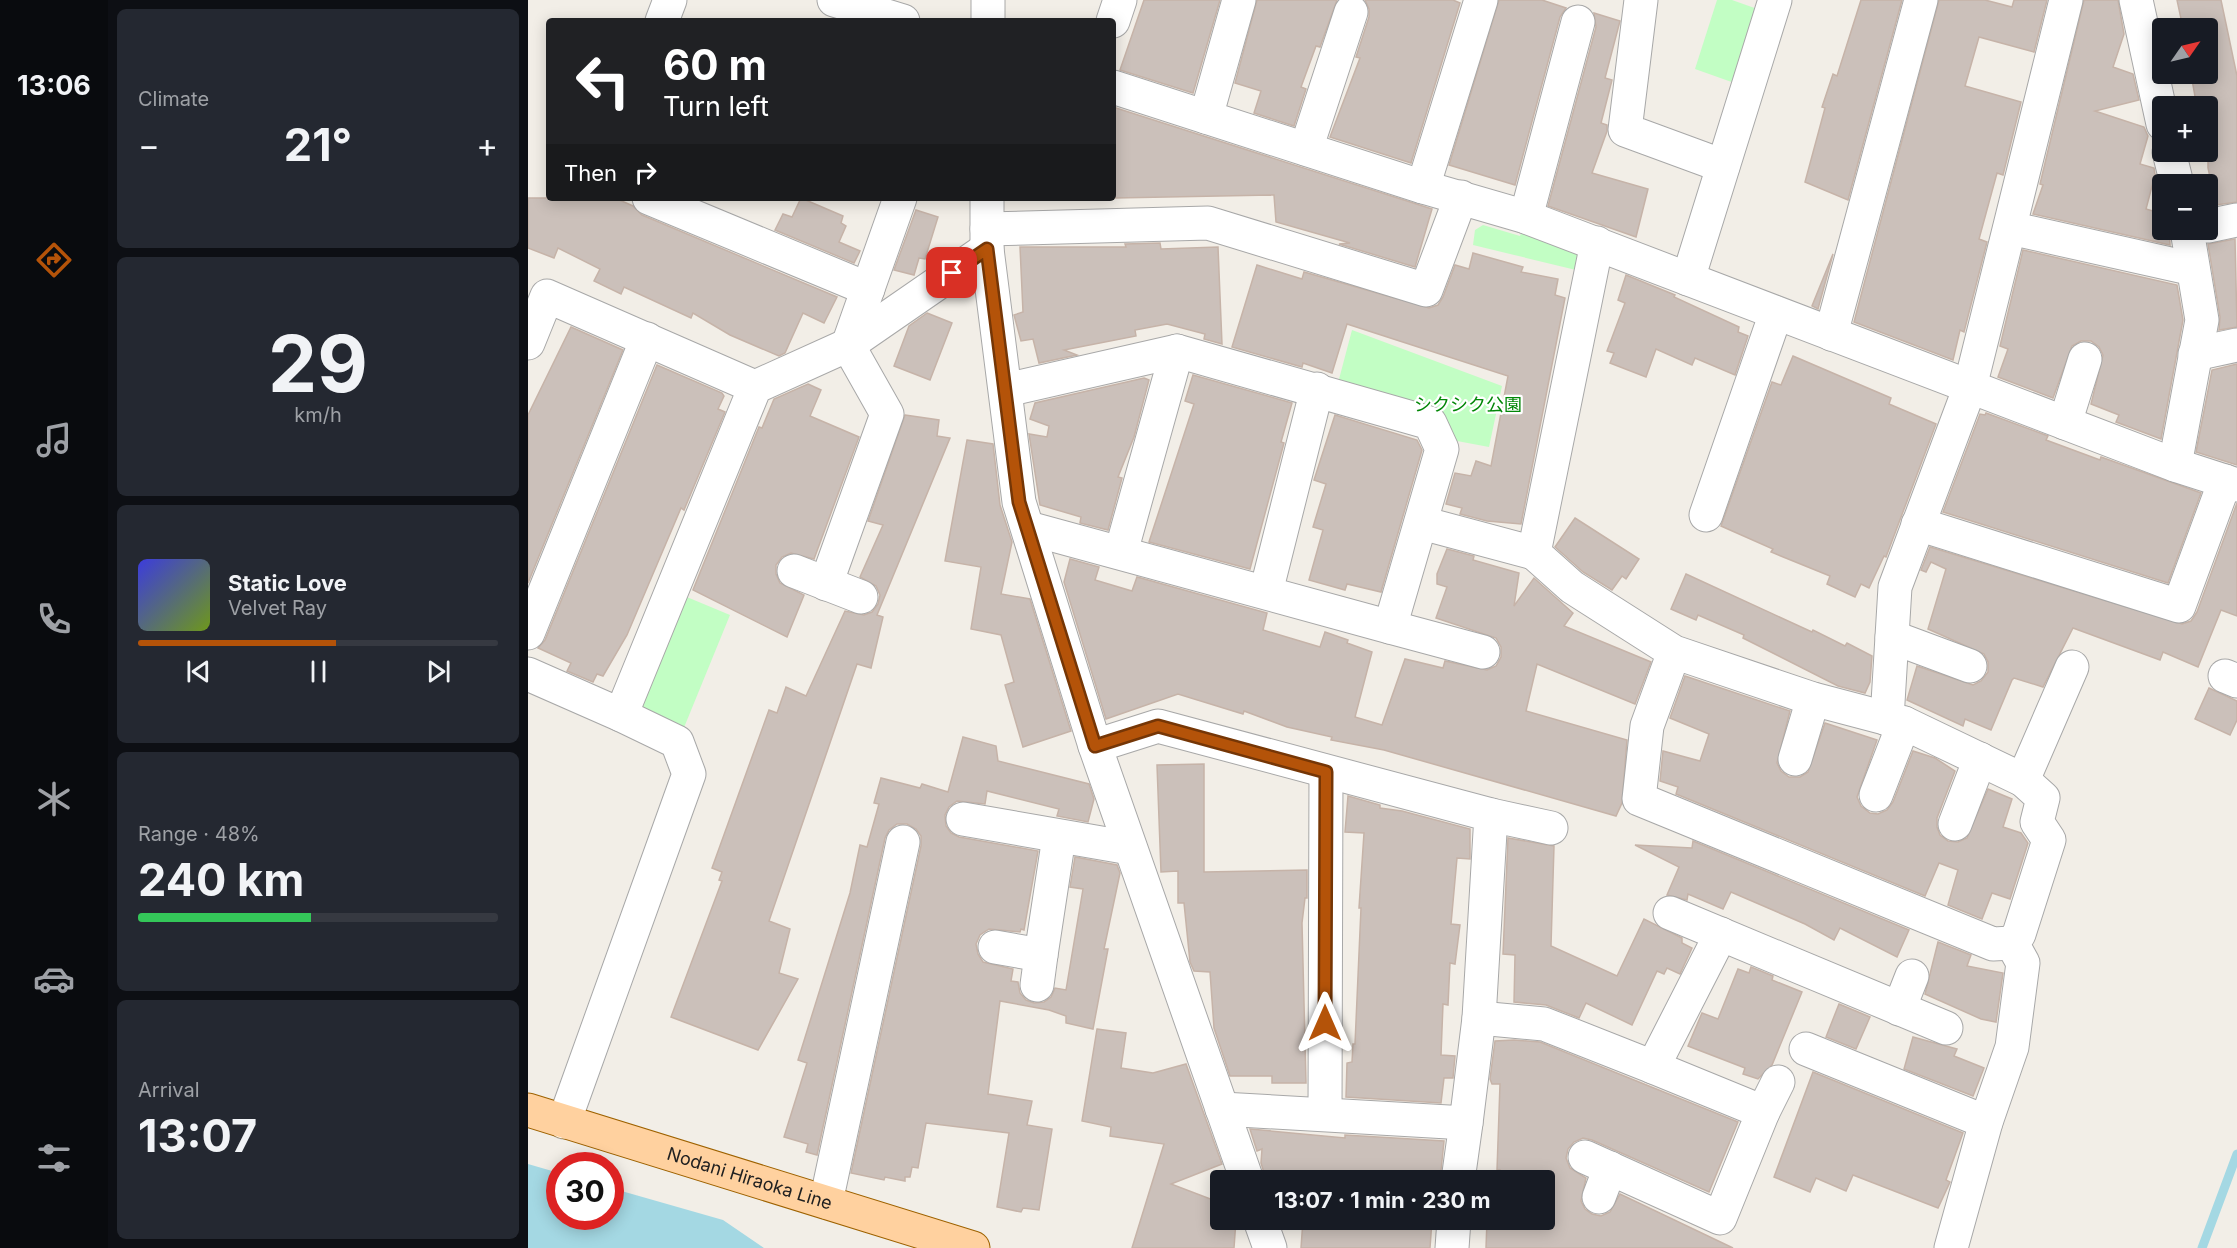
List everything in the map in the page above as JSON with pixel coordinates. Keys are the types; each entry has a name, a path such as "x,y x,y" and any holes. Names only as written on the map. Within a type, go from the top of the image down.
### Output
{"main road":[{"name":"Nodani Hiraoka Line","path":"528,1110 826,1202 917,1240 973,1248"}],"street":[{"path":"663,18 670,0"},
{"path":"834,0 893,18"},
{"path":"988,0 988,18"},
{"path":"1114,18 1120,0"},
{"path":"1206,117 1239,0"},
{"path":"1423,187 1481,0"},
{"path":"1641,0 1625,130 1724,166"},
{"path":"1688,279 1775,0"},
{"path":"1831,334 1921,0"},
{"path":"1876,795 1896,721 1892,637 1895,587 1970,387 2066,0"},
{"path":"2136,0 2157,96"},
{"path":"1306,149 1352,12"},
{"path":"1526,217 1578,22"},
{"path":"1116,88 1423,187 1526,217 2175,465 2231,483 2179,606 1918,524"},
{"path":"621,715 755,387 848,345 987,225 1208,223 1426,290 1461,197"},
{"path":"826,584 887,414 848,345 899,201"},
{"path":"649,207 868,289"},
{"path":"2218,224 2237,220"},
{"path":"987,225 1019,502 1095,746 1243,1170"},
{"path":"2010,228 2193,269"},
{"path":"2175,465 2202,320 2189,240"},
{"path":"1534,553 1597,243"},
{"path":"528,343 538,292 755,387"},
{"path":"1706,515 1776,313"},
{"path":"528,633 647,339"},
{"path":"2195,354 2237,345"},
{"path":"1006,390 1177,351 1430,423 1442,448 1390,627"},
{"path":"1121,552 1177,351"},
{"path":"2065,423 2085,359"},
{"path":"1266,592 1317,389"},
{"path":"1422,523 1534,553 1572,586 1674,652 1813,699 1896,721 2023,780 2043,798 2037,822 2049,840 2019,934 2012,943 1993,944 1639,799 1647,726 1674,652"},
{"path":"1028,528 1483,652"},
{"path":"794,571 861,597"},
{"path":"1892,637 1970,666"},
{"path":"2023,780 2072,667"},
{"path":"528,674 677,742 689,774 564,1122"},
{"path":"1795,759 1813,699"},
{"path":"1095,746 1158,726 1491,815 1551,828"},
{"path":"1955,824 1980,759"},
{"path":"1325,1114 1326,772"},
{"path":"1459,1170 1479,1018 1491,815"},
{"path":"963,819 1130,848"},
{"path":"994,947 1039,970 1059,837"},
{"path":"826,1202 877,1033 873,921 903,842"},
{"path":"1670,913 1946,1028"},
{"path":"1653,1067 1721,934"},
{"path":"1951,1248 1986,1122 2012,1047 2023,963 2012,943"},
{"path":"1899,1009 1912,976"},
{"path":"1479,1018 1544,1024 1763,1112"},
{"path":"1806,1049 1986,1122"},
{"path":"1598,1174 1720,1218 1763,1112 1778,1082"},
{"path":"1222,1109 1466,1123"},
{"path":"1264,1230 1270,1248"},
{"path":"1452,1248 1453,1230"}],"green space":[{"path":"1717,0 1732,0 1763,11 1740,85 1695,69"},
{"path":"1483,225 1520,236 1523,228 1581,245 1576,270 1473,245 1475,230"},
{"name":"シクシク公園","path":"1352,330 1502,386 1489,447 1457,441 1441,417 1338,383"},
{"path":"682,595 730,615 683,730 646,715 637,700"}],"water":[{"path":"528,1164 546,1169 546,1230 624,1230 624,1192 723,1220 764,1248 528,1248"}],"building":[{"path":"1144,0 1220,0 1193,93 1120,70"},
{"path":"1257,0 1337,0 1320,47 1316,46 1301,87 1306,89 1294,126 1254,113 1261,91 1235,83"},
{"path":"1365,0 1453,0 1460,3 1411,163 1330,137 1360,58 1356,57 1369,17 1369,9"},
{"path":"1499,0 1542,0 1566,8 1560,17 1515,185 1449,165"},
{"path":"1861,0 1902,0 1848,200 1805,182 1825,108 1822,107 1833,74 1837,76"},
{"path":"1939,0 1985,0 2012,7 2014,0 2047,0 2034,52 1979,37 1965,86 2021,102 2003,175 1997,173 1979,239 1987,242 1964,332 1960,330 1953,360 1854,322"},
{"path":"2084,0 2118,0 2124,34 2113,67 2133,74 2139,100 2095,111 2144,127 2148,136 2140,164 2154,168 2155,174 2152,174 2152,186 2146,209 2152,211 2152,240 2170,240 2170,245 2033,214 2043,185 2040,184"},
{"path":"2177,0 2221,0 2237,76 2237,202 2218,205 2218,174 2209,174 2208,168 2208,162 2218,162 2218,96 2195,96 2193,84 2218,84 2218,18 2181,18"},
{"path":"1594,13 1620,21 1605,78 1612,80 1601,123 1607,125 1607,131 1592,173 1648,189 1636,237 1548,206 1596,27"},
{"path":"1116,108 1432,209 1415,267 1339,244 1350,243 1276,222 1274,195 1116,198"},
{"path":"528,198 546,198 546,201 622,201 633,206 642,215 837,297 824,323 803,313 785,353 779,356 730,335 693,313 691,318 624,287 621,294 594,281 600,269 558,248 554,258 528,248"},
{"path":"800,201 808,201 843,216 841,223 846,226 839,242 860,251 854,263 775,230 783,214 792,217"},
{"path":"916,210 938,217 925,259 919,258 914,275 894,270"},
{"path":"2235,239 2237,327 2219,330 2220,317 2208,244"},
{"path":"1160,243 1161,249 1218,247 1222,344 1204,339 1205,334 1167,324 1135,330 1136,336 1064,350 1077,355 1039,363 1033,339 1021,341 1014,315 1023,312 1020,247 1126,247 1125,244"},
{"path":"2023,250 2177,285 2183,320 2161,439 2116,422 2119,415 2091,404 2103,355 2099,347 2091,341 2081,341 2072,346 2053,398 1998,377 2008,349 2000,346"},
{"path":"1473,253 1523,267 1521,272 1558,279 1555,295 1565,298 1521,524 1487,521 1460,514 1462,508 1446,504 1455,473 1471,476 1476,461 1491,466 1508,376 1347,324 1332,373 1303,363 1302,367 1232,347 1257,265 1302,279 1304,272 1429,308 1438,305 1443,297 1455,265 1469,269"},
{"path":"1833,254 1818,309 1812,306"},
{"path":"1626,275 1675,295 1674,297 1739,327 1738,332 1748,336 1735,375 1695,358 1692,365 1656,349 1646,377 1610,363 1614,353 1607,351 1625,303 1618,300"},
{"path":"927,313 952,323 930,380 894,366 909,326"},
{"path":"571,327 623,350 528,583 528,415"},
{"path":"1793,356 1891,398 1889,404 1936,424 1886,557 1884,556 1869,588 1861,584 1855,597 1827,584 1830,576 1771,552 1773,549 1721,526 1772,382 1781,385"},
{"path":"2237,364 2237,465 2196,452 2212,370"},
{"path":"657,365 722,393 724,396 718,409 725,412 684,510 681,508 627,635 603,676 597,674 593,682 567,671 571,663 538,648 545,640"},
{"path":"1193,375 1292,403 1281,442 1284,443 1250,569 1149,542 1194,404 1185,401"},
{"path":"1144,378 1149,380 1134,437 1118,477 1122,478 1108,530 1080,523 1081,517 1040,505 1029,434 1047,437 1049,426 1030,419 1035,403"},
{"path":"808,384 821,390 810,416 859,437 814,559 791,553 782,557 776,565 776,574 780,583 804,595 787,637 693,590 759,427 762,428 774,399"},
{"path":"1986,413 2048,436 2046,440 2201,493 2168,583 1943,512 1980,414 1985,415"},
{"path":"905,415 939,420 937,436 950,438 877,615 883,617 871,668 857,664 769,921 790,929 779,973 798,979 758,1050 671,1017 722,881 719,880 722,872 712,868 769,710 777,713 786,687 806,696 845,611 864,615 872,612 878,604 880,595 876,586 860,577 883,525 868,521"},
{"path":"1335,415 1417,440 1422,450 1381,592 1347,584 1345,590 1309,580 1323,530 1313,527 1326,484 1314,480"},
{"path":"967,440 993,444 1000,505 1012,542 1001,594 1030,599 1071,731 1023,747 1005,685 1014,682 1001,635 971,629 981,567 945,561"},
{"path":"2237,503 2237,616 2221,610 2198,667 2163,652 2160,660 2073,628 2043,687 2014,678 2012,680 1991,730 1965,719 1963,726 1907,700 1917,666 1973,685 1981,681 1988,672 1988,662 1984,654 1928,629 1946,569 1931,562 1926,572 1921,570 1930,547 2182,624 2191,621 2197,612"},
{"path":"1575,518 1639,559 1626,579 1622,576 1612,590 1583,572 1555,547"},
{"path":"1447,549 1474,556 1473,560 1519,573 1514,606 1534,578 1573,613 1564,626 1651,662 1635,704 1537,664 1526,711 1627,740 1622,803 1616,816 1384,750 1331,740 1332,737 1287,727 1244,711 1243,714 1178,694 1106,719 1064,582 1070,559 1099,567 1095,580 1132,591 1137,577 1267,613 1263,630 1320,647 1325,632 1348,640 1347,643 1372,652 1355,717 1382,725 1405,659 1443,668 1445,661 1487,670 1496,666 1501,657 1501,647 1496,638 1436,618 1447,587 1437,584 1437,574"},
{"path":"1686,574 1812,632 1813,630 1845,646 1847,643 1872,656 1870,682 1865,693 1838,686 1743,638 1744,635 1698,615 1696,620 1671,609"},
{"path":"1685,676 1790,711 1777,763 1781,771 1789,777 1800,777 1808,772 1825,723 1877,740 1857,797 1861,806 1870,813 1878,814 1887,810 1893,802 1913,751 1935,758 1955,771 1937,818 1940,835 1948,841 1958,842 1967,838 1988,789 2012,799 2003,827 2021,833 2028,843 2010,899 1992,893 1982,919 1948,905 1958,870 1939,863 1925,896 1676,794 1678,787 1660,781 1663,751 1700,761 1709,734 1670,718"},
{"path":"2209,688 2237,701 2237,720 2230,735 2195,719"},
{"path":"963,737 996,746 998,761 1089,784 1094,799 1088,822 1057,816 1059,809 987,791 985,804 957,801 949,807 945,815 946,826 951,833 959,837 1038,851 1024,930 1021,929 1020,932 989,929 980,935 976,944 983,962 1013,969 1011,981 1018,982 1020,993 1026,1000 1034,1003 1044,1002 1051,997 1055,988 1066,990 1083,889 1070,887 1075,857 1117,865 1120,873 1104,949 1108,949 1093,1029 1066,1023 1066,1016 1049,1010 1000,1001 988,1094 1032,1101 1027,1125 1052,1129 1039,1210 1023,1208 1021,1212 997,1207 1009,1133 926,1123 918,1168 912,1167 910,1177 905,1177 905,1181 885,1177 884,1180 851,1173 921,846 921,836 916,829 907,824 897,824 889,830 885,838 817,1155 806,1152 808,1144 784,1137 807,1063 798,1060 850,893 860,845 867,847 879,804 874,803 881,778 920,788 922,784 948,792"},
{"path":"1204,764 1204,872 1307,870 1307,898 1305,898 1302,923 1306,1083 1272,1083 1272,1076 1230,1076 1214,1028 1210,972 1194,971 1190,962 1184,903 1178,903 1178,871 1161,872 1157,765"},
{"path":"1348,796 1380,805 1380,808 1402,811 1470,829 1470,859 1457,858 1451,924 1460,925 1455,964 1450,963 1448,1005 1443,1004 1441,1055 1455,1056 1453,1078 1444,1078 1441,1103 1346,1097 1347,1063 1352,1062 1353,1044 1355,1044 1364,833 1345,832"},
{"path":"1508,838 1554,846 1551,946 1617,976 1644,919 1682,938 1682,943 1692,948 1680,974 1667,968 1664,974 1657,971 1632,1025 1586,1003 1579,1018 1546,1005 1514,1002 1515,955 1503,954"},
{"path":"1693,841 1909,930 1897,957 1840,928 1834,940 1805,924 1731,892 1723,909 1688,894 1687,900 1667,895 1679,867 1635,845 1692,848"},
{"path":"1938,942 1971,955 1967,966 2003,973 1996,1022 1981,1019 1925,994"},
{"path":"1751,967 1773,976 1772,980 1802,992 1772,1065 1758,1079 1743,1074 1745,1068 1688,1046 1702,1013 1718,1019 1738,969 1749,973"},
{"path":"1839,1004 1870,1017 1856,1049 1826,1037"},
{"path":"1097,1029 1126,1033 1121,1068 1153,1073 1186,1064 1222,1164 1171,1184 1210,1199 1210,1230 1235,1230 1234,1248 1132,1248 1164,1144 1110,1136 1111,1127 1082,1121"},
{"path":"1913,1037 1957,1049 1954,1056 1984,1068 1973,1096 1904,1069"},
{"path":"1495,1041 1540,1042 1738,1122 1709,1192 1592,1140 1583,1138 1574,1142 1568,1149 1566,1158 1570,1168 1586,1178 1581,1201 1585,1209 1592,1214 1601,1216 1610,1212 1620,1194 1733,1248 1486,1248 1487,1230 1555,1230 1555,1170 1497,1170 1500,1084 1492,1084 1490,1079"},
{"path":"1813,1072 1963,1133 1946,1180 1950,1182 1938,1208 1853,1175 1846,1191 1816,1178 1810,1192 1774,1177"},
{"path":"1250,1129 1345,1138 1345,1135 1444,1141 1441,1170 1263,1170 1262,1149 1257,1151"},
{"path":"1302,1230 1431,1230 1430,1248 1301,1248"}],"waterway":[{"path":"2202,1248 2237,1154"}],"route":[{"path":"952,273 987,249 1019,502 1095,746 1158,726 1326,772 1325,1023"}]}
